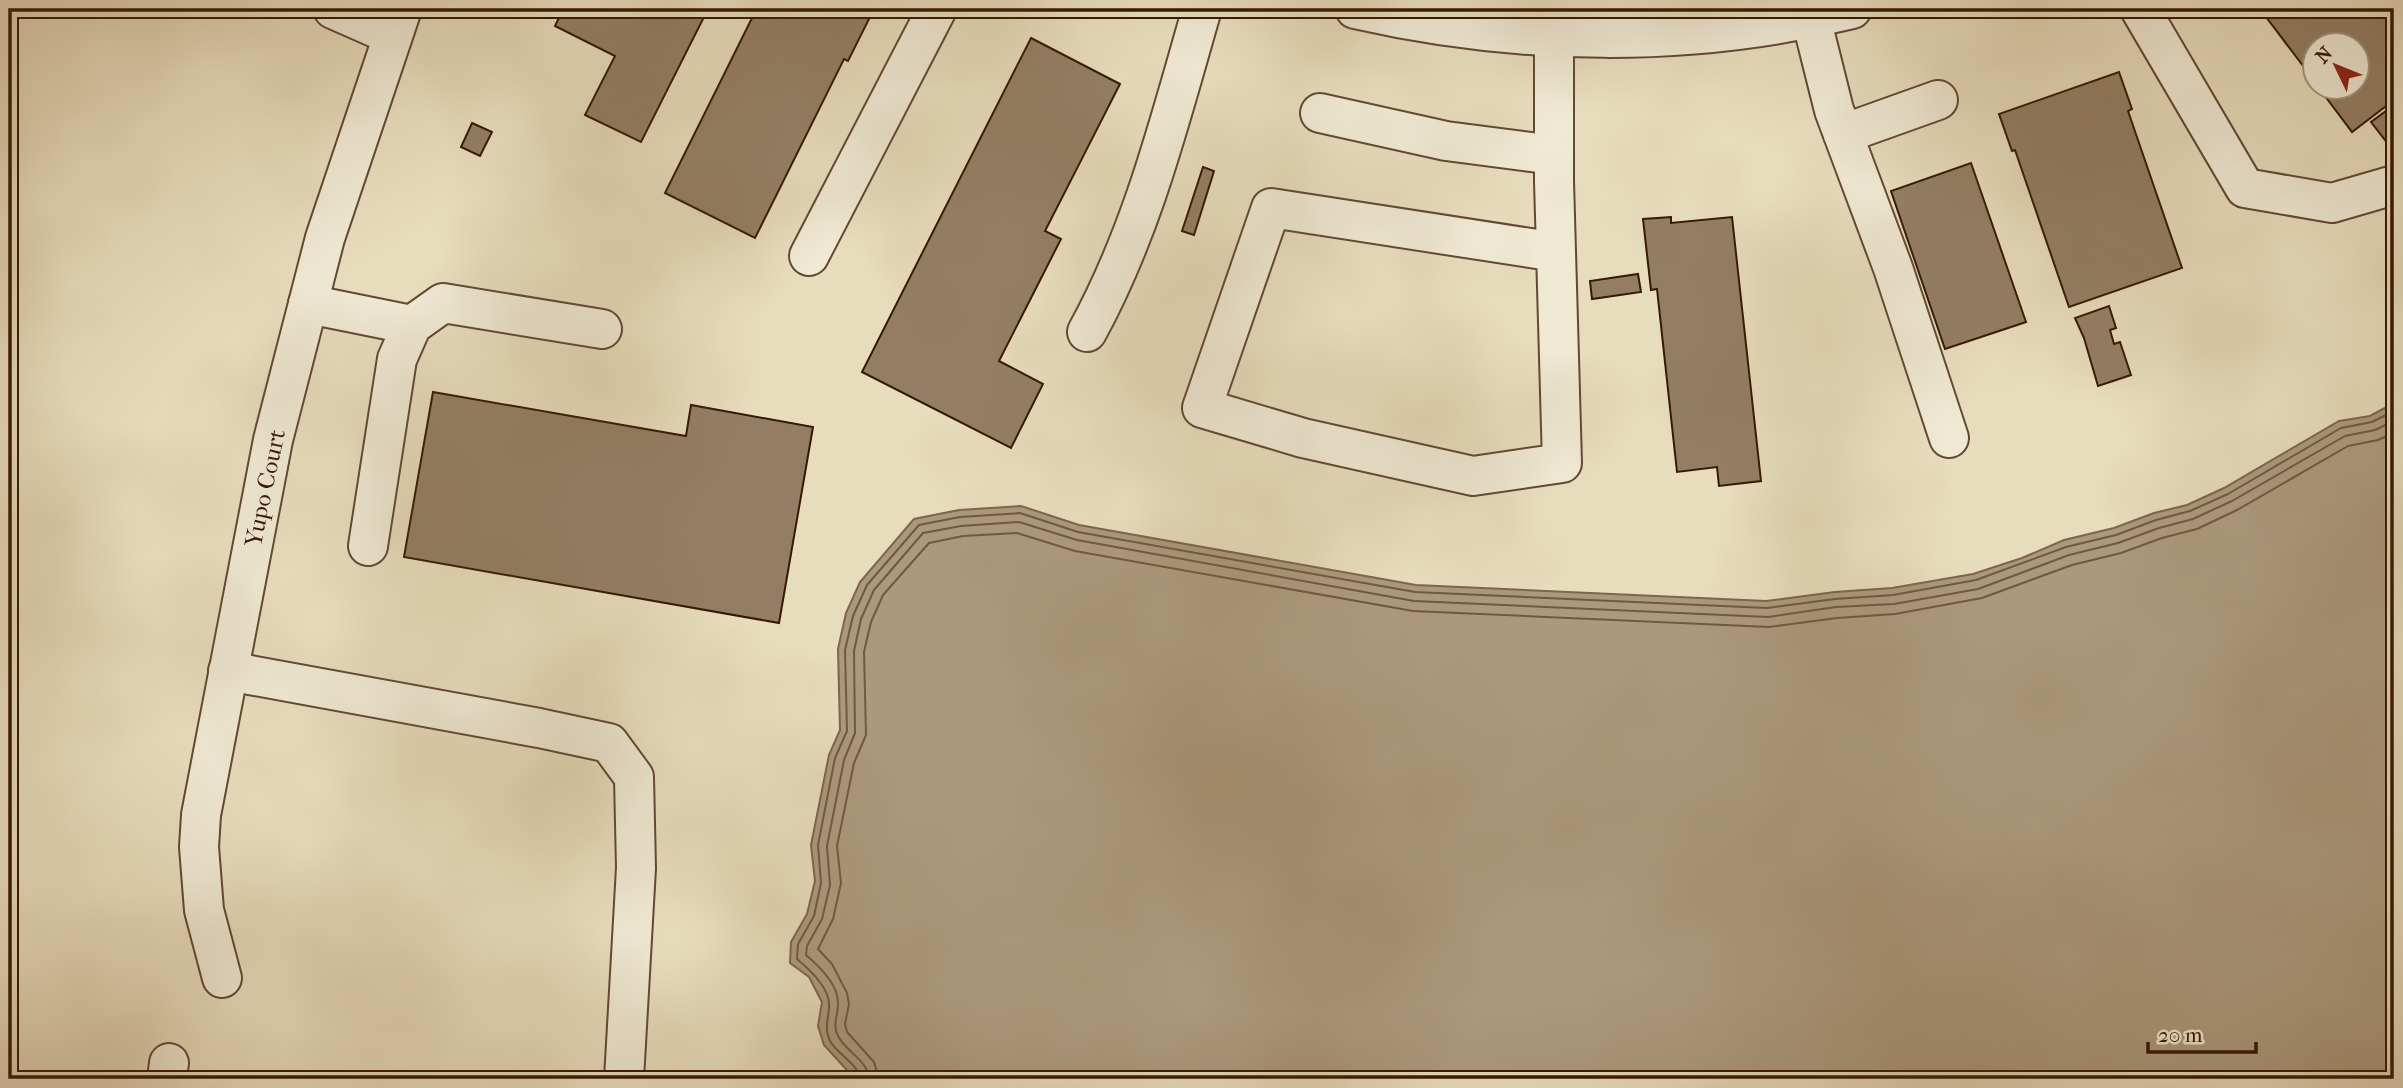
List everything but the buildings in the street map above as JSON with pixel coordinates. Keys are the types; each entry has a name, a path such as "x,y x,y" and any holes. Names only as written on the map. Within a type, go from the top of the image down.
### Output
{"street":[{"path":"333,9 397,22"},
{"path":"809,256 937,9"},
{"path":"1087,332 1107,295 1148,195 1202,9"},
{"path":"1363,10 1399,19 1493,33 1606,38 1690,22 1811,18 1852,9"},
{"path":"2140,9 2245,188 2332,203 2394,185"},
{"path":"1811,18 1834,110 1893,268 1949,438"},
{"name":"Yupo Court","path":"222,978 204,910 199,847 201,815 273,440 325,238 397,22"},
{"path":"1554,36 1554,155 1562,463 1473,475 1303,438 1202,408 1271,208 1556,252"},
{"path":"1843,134 1938,100"},
{"path":"1320,113 1446,141 1554,155"},
{"path":"368,546 397,359 412,325 443,303 602,328"},
{"path":"308,304 412,325"},
{"path":"228,671 526,725 609,743 634,777 636,867 624,1079"}],"water":[{"path":"2394,403 2394,1079 855,1079 824,1045 818,1026 822,1002 809,977 790,963 791,942 807,914 815,881 811,845 829,755 840,730 838,649 846,613 860,582 914,519 959,510 1021,506 1079,525 1416,585 1766,601 1892,588 1973,574 2022,558 2064,540 2114,528 2154,513 2187,505 2224,488 2339,421 2370,416"}]}
